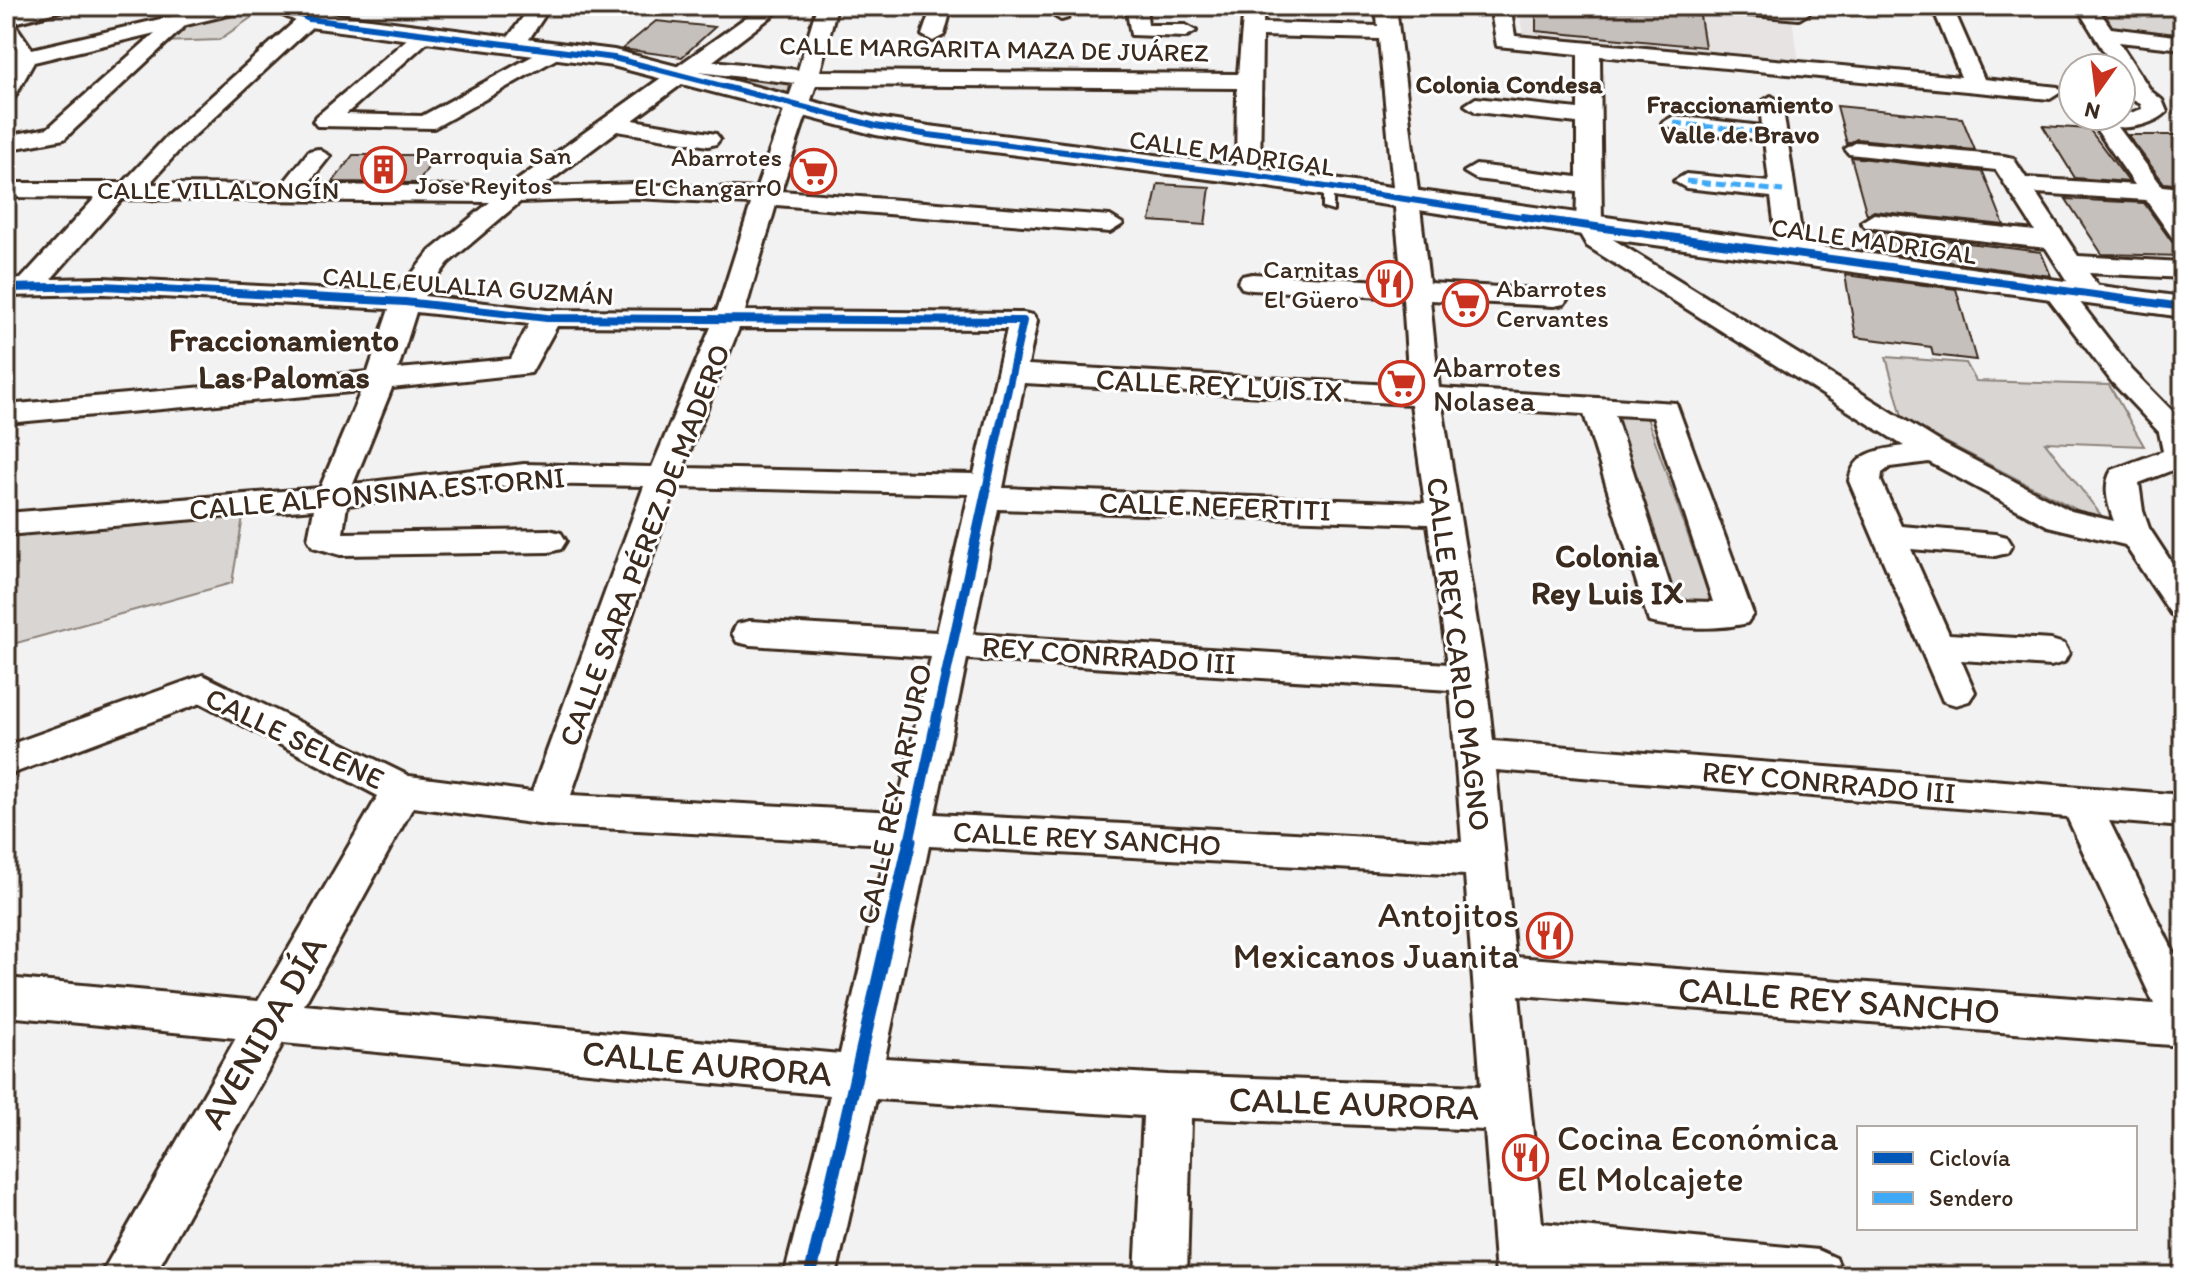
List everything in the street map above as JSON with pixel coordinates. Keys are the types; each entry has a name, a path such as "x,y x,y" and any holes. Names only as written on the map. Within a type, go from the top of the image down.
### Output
{"street":[{"path":"6,19 57,6"},
{"path":"16,60 242,6"},
{"path":"515,43 541,6"},
{"path":"549,541 341,544 325,539 332,497 379,382 405,302 439,257 514,195 775,6"},
{"name":"CALLE SARA PÉREZ DE MADERO","path":"546,809 664,476 729,318 766,197 803,93 827,6"},
{"path":"933,35 942,6"},
{"path":"1136,6 1138,31 1185,31"},
{"path":"1500,6 1505,41 1975,84 2057,100"},
{"path":"1718,6 1798,10 1811,68"},
{"path":"1942,6 1975,84"},
{"path":"2086,6 2154,102 2137,114"},
{"path":"17,287 175,141 294,10"},
{"name":"CALLE MADRIGAL","path":"294,10 684,70 803,93 929,135 1248,175 1328,198 1408,200 1589,227 1791,252 2062,276 2089,294 2183,307"},
{"path":"1248,175 1248,81 1254,17"},
{"name":"CALLE REY CARLO MAGNO","path":"1254,17 1388,20 1417,290 1425,396 1468,678 1520,1260"},
{"path":"6,143 56,134 181,20"},
{"path":"6,26 16,60 6,93"},
{"path":"427,32 325,121 426,123 561,50"},
{"path":"2104,34 2183,43"},
{"path":"1589,48 1589,227 1596,240 1934,452 2060,519 2139,538"},
{"name":"CALLE MARGARITA MAZA DE JUÁREZ","path":"803,93 1248,81"},
{"path":"1771,103 1791,252"},
{"path":"1476,105 1589,117"},
{"path":"611,123 708,139"},
{"path":"1674,123 1775,134"},
{"path":"2107,132 2183,234"},
{"path":"2136,132 2181,197"},
{"path":"1857,149 2004,163 2020,185 2054,241 2062,276 2122,376 2174,430 2179,455 2162,465 2123,477 2120,495 2139,538 2183,606"},
{"path":"291,190 318,156"},
{"path":"1476,172 1590,186"},
{"path":"1686,181 1783,191"},
{"path":"2020,185 2181,197"},
{"name":"CALLE VILLALONGÍN","path":"6,190 291,190 514,195 636,191 766,197 1110,224"},
{"path":"1874,222 2054,241"},
{"path":"2062,276 2181,270"},
{"path":"1252,282 1554,298"},
{"name":"CALLE EULALIA GUZMÁN","path":"17,287 103,286 405,302 547,318 1023,321"},
{"path":"6,414 521,367 547,318"},
{"name":"CALLE REY ARTURO","path":"810,1276 858,1077 1023,321"},
{"name":"CALLE REY LUIS IX","path":"1012,373 1665,409 1735,614 1661,613 1597,406"},
{"path":"1934,452 1881,459 1867,469 1865,481 1956,692"},
{"name":"CALLE ALFONSINA ESTORNI","path":"6,524 332,497 524,474 664,476 988,491"},
{"name":"CALLE NEFERTITI","path":"988,491 1443,514"},
{"path":"1887,536 1995,545"},
{"name":"REY CONRRADO III","path":"750,633 1468,678"},
{"path":"1935,646 2051,653"},
{"name":"CALLE SELENE","path":"6,761 203,688 402,790 546,809"},
{"name":"REY CONRRADO III","path":"1475,754 2183,811"},
{"name":"AVENIDA DÍA","path":"126,1276 402,790"},
{"path":"2080,802 2183,1018"},
{"name":"CALLE REY SANCHO","path":"546,809 1484,860"},
{"name":"CALLE REY SANCHO","path":"1494,974 2183,1026"},
{"name":"CALLE AURORA","path":"6,997 267,1024 858,1077 1168,1096 1506,1109"},
{"path":"1161,1276 1168,1096"},
{"path":"1520,1260 1818,1276"}],"shaded area":[{"path":"1518,6 1651,6 1783,17 1792,20 1799,60 1527,37 1523,35"},
{"path":"2102,6 2183,6 2183,35 2112,27"},
{"path":"256,10 255,15 219,40 163,42 185,22"},
{"path":"689,72 790,79 788,97"},
{"path":"1886,357 1966,363 1976,381 2109,385 2144,446 2045,442 2101,515 2085,514 1903,420"},
{"path":"1607,411 1645,412 1711,601 1675,602"},
{"path":"244,511 232,583 6,646 6,537"}],"building":[{"path":"1536,6 1617,6 1700,16 1705,47 1536,31"},
{"path":"656,21 715,27 682,57 622,49"},
{"path":"1837,106 1962,118 1975,150 1857,139 1847,144"},
{"path":"2043,126 2057,127 2057,132 2091,132 2129,182 2075,178"},
{"path":"2128,135 2183,135 2183,185 2164,183"},
{"name":"Parroquia San Jose Reyitos","path":"353,155 436,155 418,183 333,182"},
{"path":"1851,157 1983,172 2004,225 1874,211 1867,215"},
{"path":"1158,184 1210,187 1205,225 1150,221"},
{"path":"2066,199 2144,203 2172,242 2183,245 2183,256 2102,254"},
{"path":"1871,231 2041,252 2051,276 1877,252"},
{"path":"1845,275 1956,289 1976,360 1933,355 1931,347 1856,337"}],"marked path":[{"path":"1674,123 1775,134"},
{"path":"1686,181 1783,191"}],"cycle path":[{"path":"283,6 309,19 614,58 876,126 929,135 1248,175 1589,227 2183,307"},
{"path":"6,288 103,286 405,302 547,318 1023,321 858,1077 810,1276"}],"place":[{"name":"Parroquia San Jose Reyitos","path":"384,170"},
{"name":"Abarrotes El Changarr0","path":"813,172"},
{"name":"Carnitas El Güero","path":"1390,284"},
{"name":"Abarrotes Cervantes","path":"1465,303"},
{"name":"Abarrotes Nolasea","path":"1402,383"},
{"name":"Antojitos Mexicanos Juanita","path":"1550,935"},
{"name":"Cocina Económica El Molcajete","path":"1526,1158"}],"district":[{"name":"Colonia Condesa","path":"1509,84"},
{"name":"Fraccionamiento Valle de Bravo","path":"1740,119"},
{"name":"Fraccionamiento Las Palomas","path":"284,358"},
{"name":"Colonia Rey Luis IX","path":"1607,574"}]}
